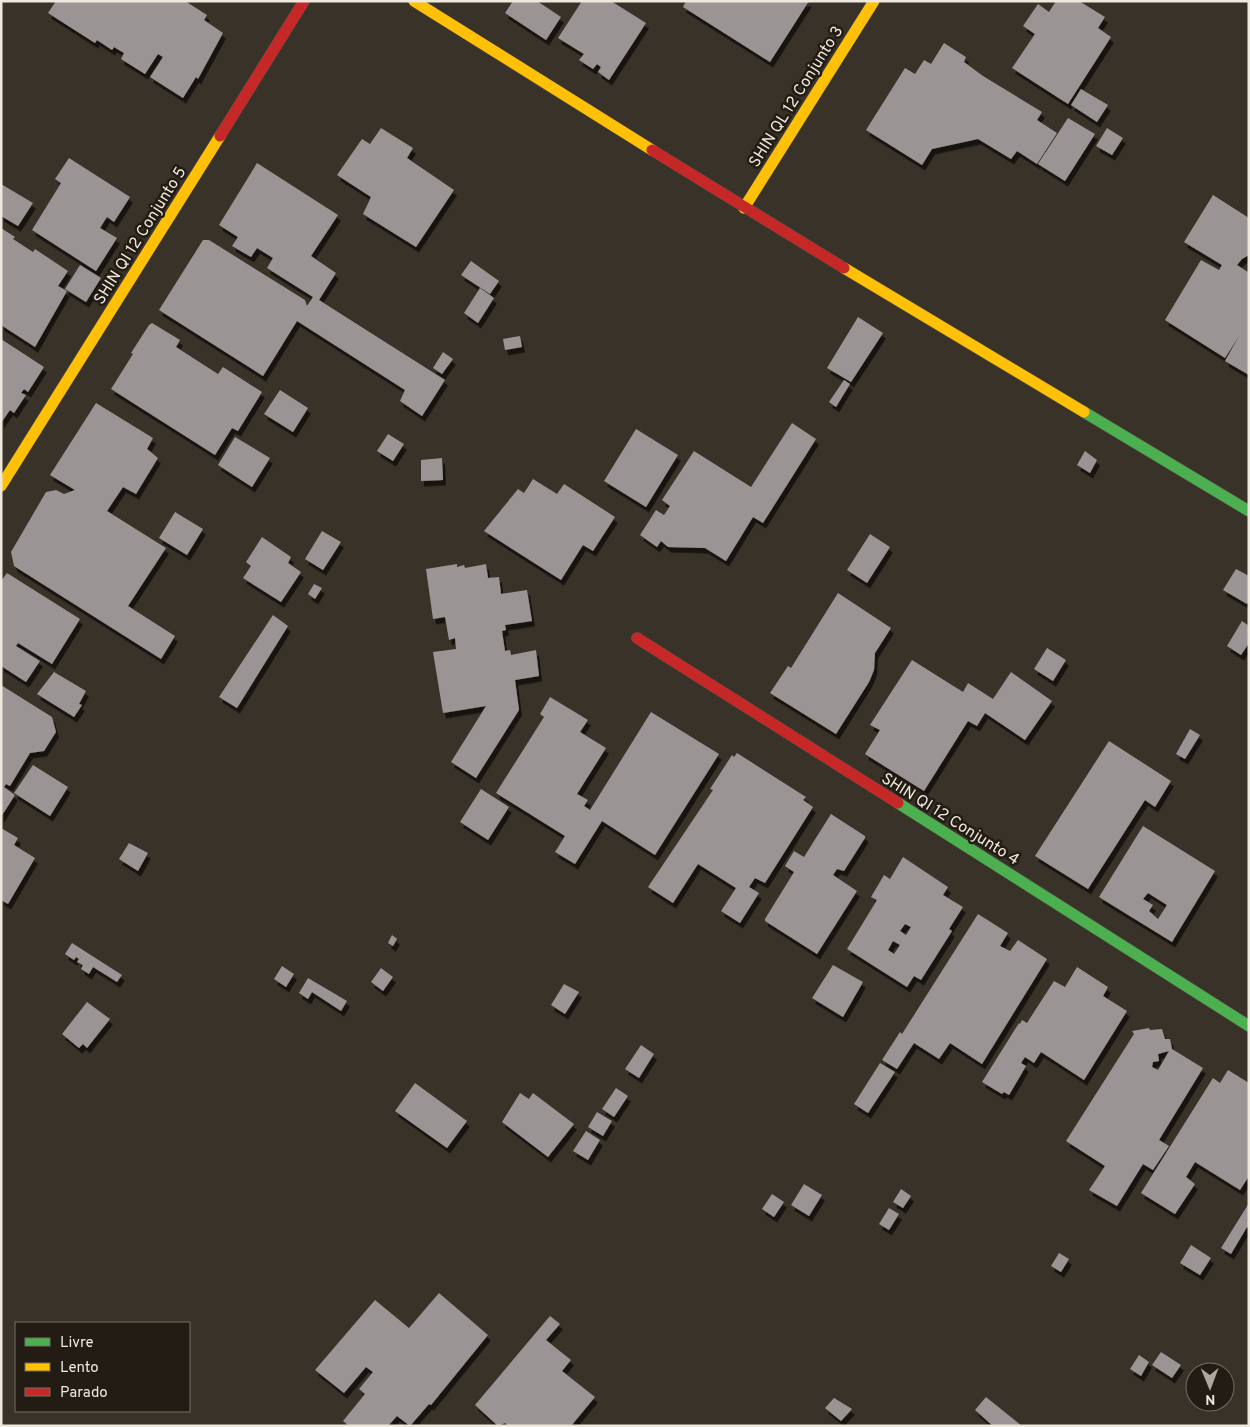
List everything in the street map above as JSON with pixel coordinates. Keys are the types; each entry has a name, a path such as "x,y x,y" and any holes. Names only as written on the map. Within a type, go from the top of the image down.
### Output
{"street":[{"name":"SHIN QI 12 Conjunto 5","path":"1,486 304,1"},
{"path":"414,1 744,208 1249,511"},
{"name":"SHIN QL 12 Conjunto 3","path":"744,208 874,1"},
{"name":"SHIN QI 12 Conjunto 4","path":"637,638 1249,1026"}],"building":[{"path":"56,1 185,1 207,15 204,20 223,33 198,79 196,77 183,98 150,77 163,57 158,54 145,74 121,59 124,53 114,47 112,50 97,40 95,43 48,13"},
{"path":"513,1 537,1 561,17 546,40 505,13"},
{"path":"582,1 611,1 646,23 609,80 598,72 601,67 597,64 593,69 579,60 584,54 558,38"},
{"path":"686,1 809,1 770,62 683,7"},
{"path":"1056,1 1079,1 1105,17 1098,28 1111,37 1068,104 1012,68 1035,34 1023,26 1038,4 1049,12"},
{"path":"944,43 966,57 964,62 983,76 1042,112 1037,120 1057,133 1037,164 1017,151 1011,159 978,139 932,149 922,165 866,130 905,68 915,74 924,60 931,64"},
{"path":"1081,89 1108,105 1097,122 1071,105"},
{"path":"1068,118 1095,134 1065,181 1038,164"},
{"path":"381,128 413,148 407,158 454,190 416,247 363,214 371,197 337,175 362,139 370,144"},
{"path":"1107,128 1123,138 1112,155 1096,146"},
{"path":"69,158 130,197 114,222 107,217 100,228 117,238 96,271 32,230 61,183 55,179"},
{"path":"257,163 338,215 311,256 336,273 319,300 445,380 422,416 400,401 405,390 297,321 263,376 159,310 203,240 209,240 305,300 307,306 313,297 267,268 273,258 257,248 251,257 232,246 238,237 219,225"},
{"path":"1,184 33,203 18,226 1,216"},
{"path":"1213,195 1249,218 1249,255 1237,265 1248,272 1249,270 1249,375 1225,361 1239,336 1225,358 1165,320 1201,260 1219,270 1222,265 1184,242"},
{"path":"1,228 15,237 13,239 33,252 35,249 68,271 58,286 67,291 35,347 1,325"},
{"path":"471,261 499,281 490,294 461,275"},
{"path":"80,265 101,278 86,302 65,289"},
{"path":"480,288 494,298 478,323 464,313"},
{"path":"858,317 883,333 851,382 827,368"},
{"path":"152,323 180,340 176,347 218,374 223,367 262,392 238,431 232,428 215,455 111,389 133,354 131,353"},
{"path":"520,336 522,347 505,350 503,339"},
{"path":"1,339 44,367 28,392 24,389 21,393 26,395 14,413 10,410 1,423"},
{"path":"443,352 453,359 442,374 433,368"},
{"path":"844,380 850,384 836,407 829,402"},
{"path":"280,390 308,408 293,432 264,414"},
{"path":"96,403 153,438 147,449 158,458 136,494 123,487 107,511 166,548 128,606 175,636 161,659 14,566 11,552 46,492 56,490 64,494 75,490 50,475"},
{"path":"792,423 816,439 763,523 753,517 726,561 705,548 668,547 661,541 657,547 640,535 656,510 664,515 670,506 662,500 694,451 751,487"},
{"path":"636,429 678,455 646,507 604,481"},
{"path":"388,434 404,444 393,461 377,451"},
{"path":"235,437 270,458 252,487 218,465"},
{"path":"1085,451 1097,460 1090,473 1077,465"},
{"path":"442,458 443,480 421,481 421,460"},
{"path":"533,479 557,494 564,484 615,517 593,551 583,545 561,580 484,531 518,489 524,493"},
{"path":"175,512 203,529 187,555 159,538"},
{"path":"322,531 341,542 323,570 305,559"},
{"path":"870,534 890,547 867,583 847,570"},
{"path":"262,537 291,557 288,563 301,572 281,602 243,578 251,566 246,562"},
{"path":"457,564 457,567 464,565 465,568 486,564 488,578 499,577 501,594 527,590 532,621 505,625 506,630 502,631 505,651 510,650 511,655 536,650 539,676 515,680 519,710 476,778 451,762 486,706 443,713 433,652 456,649 455,638 449,640 445,617 433,619 426,569"},
{"path":"1236,569 1249,576 1249,600 1247,604 1223,590"},
{"path":"7,573 80,619 52,664 18,643 16,646 40,661 26,682 1,666 1,581"},
{"path":"314,584 322,588 315,599 308,594"},
{"path":"838,593 891,628 875,653 874,670 869,682 836,734 770,693 788,666 791,668"},
{"path":"273,615 288,626 237,708 219,697"},
{"path":"1242,621 1249,626 1249,643 1241,655 1227,646"},
{"path":"1047,648 1066,660 1053,681 1034,669"},
{"path":"912,660 963,692 968,683 993,699 1011,672 1052,701 1025,740 985,713 977,726 968,721 924,791 865,754 880,730 870,725"},
{"path":"54,672 86,691 79,704 82,705 74,717 37,694"},
{"path":"1,685 52,717 56,732 44,751 30,753 10,786 6,784 4,787 15,795 1,817"},
{"path":"550,697 588,720 580,732 606,748 577,794 588,800 584,806 590,810 651,712 719,754 655,855 602,821 575,864 555,852 565,836 496,793 544,717 540,714"},
{"path":"1190,729 1200,735 1185,759 1176,754"},
{"path":"1109,741 1171,781 1155,807 1145,800 1088,889 1035,856"},
{"path":"737,753 806,797 803,800 813,807 765,883 755,878 749,887 759,893 740,923 721,911 736,888 698,864 673,903 648,887 713,790 710,789 732,755 734,757"},
{"path":"33,765 68,787 50,816 14,793"},
{"path":"481,789 509,807 488,840 460,822"},
{"path":"831,814 865,836 865,838 844,871 837,869 833,875 857,891 817,954 765,921 765,919 794,872 785,866 794,851 804,857"},
{"path":"1143,826 1215,871 1172,942 1099,897","holes":["1148,893 1167,905 1158,919 1149,911 1153,905 1143,899"]},
{"path":"1,828 18,838 14,845 35,858 8,904 1,900"},
{"path":"129,843 148,853 138,871 119,859"},
{"path":"903,857 948,887 943,895 963,907 949,929 952,931 921,980 914,976 907,987 847,949 877,900 871,897 884,875 890,879","holes":["905,924 911,927 906,935 900,931","893,941 900,945 894,954 888,950"]},
{"path":"978,914 1008,933 1000,946 1010,951 1018,940 1047,959 982,1064 950,1043 939,1059 914,1043 897,1069 882,1060 900,1032 902,1034"},
{"path":"392,935 397,939 393,946 388,943"},
{"path":"72,943 122,975 117,982 93,967 89,974 81,969 83,965 77,962 79,959 76,957 74,960 65,954"},
{"path":"833,965 863,982 843,1017 812,998"},
{"path":"282,966 294,974 286,987 274,979"},
{"path":"1077,967 1108,987 1103,996 1127,1011 1084,1080 1041,1052 1034,1063 1025,1057 1021,1063 1026,1066 1009,1095 1004,1092 1002,1094 982,1082 1019,1023 1022,1020 1027,1023 1054,981 1065,987"},
{"path":"381,968 393,977 383,991 371,982"},
{"path":"308,978 347,1001 341,1011 312,992 308,999 299,993"},
{"path":"564,984 579,992 565,1014 551,1005"},
{"path":"87,1002 110,1019 87,1048 83,1044 79,1048 62,1034"},
{"path":"1149,1028 1150,1030 1162,1029 1165,1039 1170,1039 1172,1049 1203,1068 1159,1140 1169,1146 1153,1170 1143,1164 1117,1206 1089,1190 1105,1166 1066,1141 1134,1034 1132,1031","holes":["1169,1051 1158,1070 1152,1067 1153,1062 1159,1061 1158,1054"]},
{"path":"641,1045 654,1054 639,1078 625,1069"},
{"path":"880,1063 895,1072 868,1113 854,1104"},
{"path":"1228,1070 1249,1083 1249,1176 1240,1190 1195,1162 1186,1177 1195,1184 1175,1214 1141,1193 1213,1078 1220,1083"},
{"path":"415,1083 467,1121 447,1148 395,1111"},
{"path":"616,1088 628,1096 614,1117 602,1109"},
{"path":"520,1093 529,1099 533,1093 574,1124 548,1157 502,1122"},
{"path":"597,1112 612,1121 603,1136 588,1127"},
{"path":"586,1131 600,1140 588,1160 573,1151"},
{"path":"804,1184 822,1195 809,1216 791,1205"},
{"path":"901,1189 911,1196 903,1208 893,1202"},
{"path":"772,1194 784,1202 774,1217 762,1209"},
{"path":"1249,1203 1249,1228 1247,1227 1231,1254 1221,1248"},
{"path":"889,1208 899,1214 889,1230 879,1224"},
{"path":"1191,1245 1211,1258 1200,1275 1180,1263"},
{"path":"1059,1253 1069,1259 1061,1272 1051,1266"},
{"path":"439,1293 488,1335 431,1405 429,1404 410,1426 397,1416 388,1426 349,1426 343,1421 365,1394 359,1389 373,1372 366,1367 344,1393 315,1370 375,1300 409,1328"},
{"path":"550,1316 560,1324 546,1340 571,1360 562,1371 595,1397 571,1426 508,1426 505,1423 498,1426 475,1405"},
{"path":"1161,1352 1181,1365 1172,1378 1152,1365"},
{"path":"1139,1355 1149,1362 1141,1376 1130,1369"},
{"path":"986,1397 1022,1426 993,1426 975,1410"},
{"path":"834,1398 852,1409 841,1421 825,1408"}],"traffic: fast":[{"path":"1084,412 1249,511"},
{"path":"898,803 1249,1026"}],"traffic: slow":[{"path":"414,1 652,150"},
{"path":"744,208 874,1"},
{"path":"1,486 220,136"},
{"path":"844,268 1084,412"}],"traffic: jam":[{"path":"220,136 304,1"},
{"path":"652,150 844,268"},
{"path":"637,638 898,803"}]}
